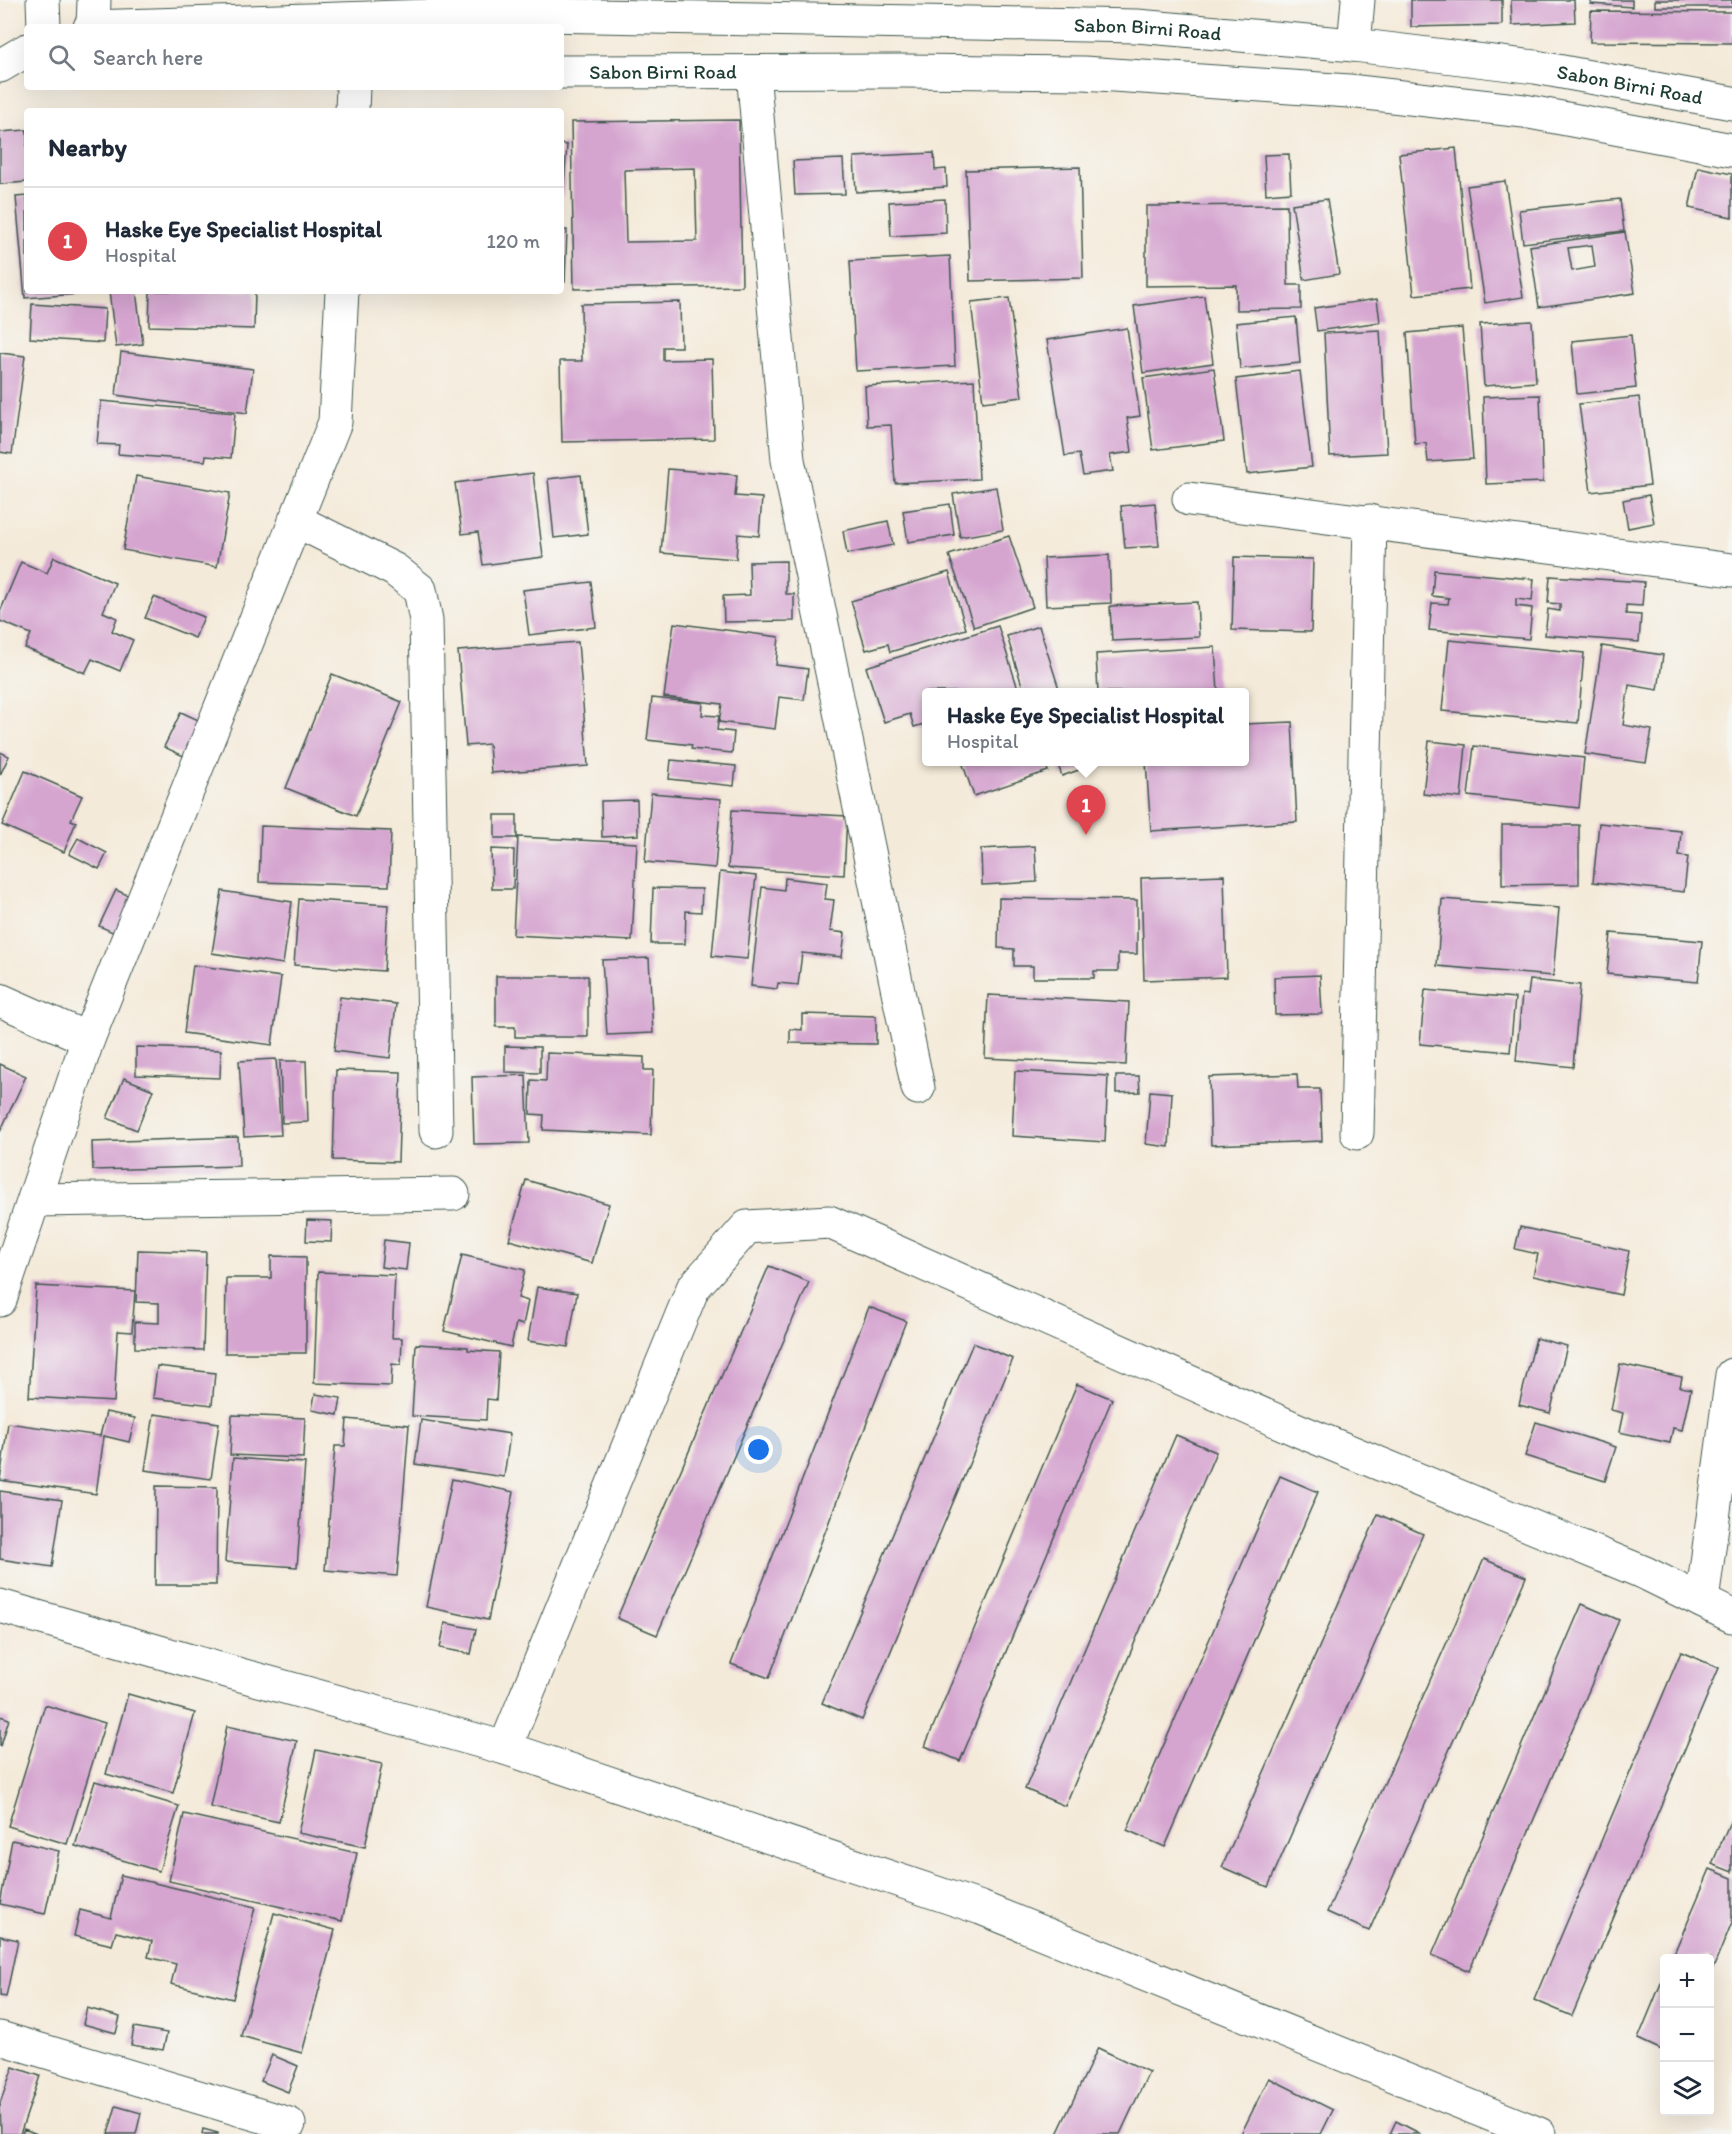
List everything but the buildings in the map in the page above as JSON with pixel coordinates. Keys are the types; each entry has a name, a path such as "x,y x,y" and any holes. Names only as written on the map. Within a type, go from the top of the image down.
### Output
{"street":[{"path":"43,0 44,24"},
{"path":"92,24 94,0"},
{"path":"1354,45 1358,0"},
{"name":"Sabon Birni Road","path":"152,24 492,7 900,11 1137,26 1354,45 1535,67 1732,103"},
{"path":"0,66 24,52"},
{"name":"Sabon Birni Road","path":"564,72 1084,73 1349,91 1524,111 1732,150"},
{"path":"753,72 788,459 918,1088"},
{"path":"0,76 24,77"},
{"path":"352,108 353,90"},
{"path":"0,1300 88,1039 335,422 342,294"},
{"path":"1189,499 1732,570"},
{"path":"296,520 395,570 420,591 426,620 436,1131"},
{"path":"1357,1133 1370,521"},
{"path":"0,1000 88,1039"},
{"path":"34,1200 453,1194"},
{"path":"505,1748 693,1288 747,1227 829,1222 1300,1431 1645,1573 1713,1593 1732,1616"},
{"path":"1713,1593 1732,1375"},
{"path":"0,1606 505,1748 981,1908 1539,2134"},
{"path":"0,2038 289,2124"}],"place":[{"name":"Haske Eye Specialist Hospital","path":"1086,835"}]}
